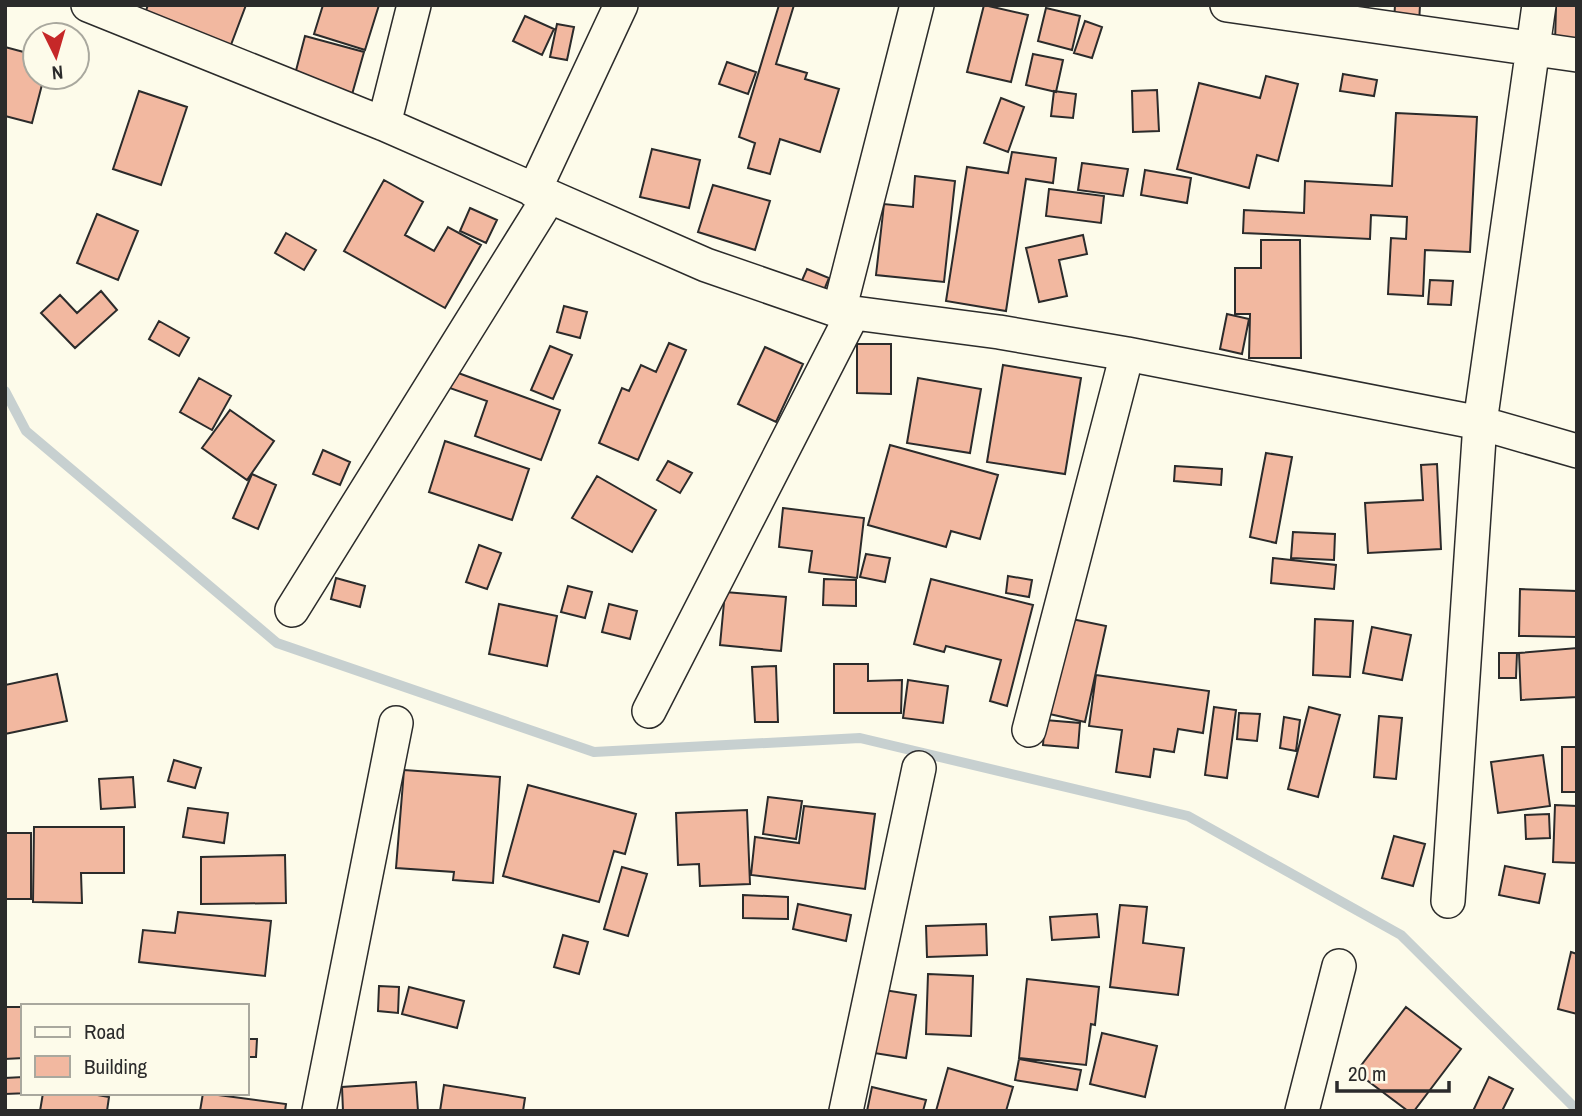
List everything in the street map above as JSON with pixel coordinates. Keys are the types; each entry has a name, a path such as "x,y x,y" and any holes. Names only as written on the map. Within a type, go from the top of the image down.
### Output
{"street":[{"path":"384,124 414,5"},
{"path":"292,610 542,194 621,5"},
{"path":"649,711 846,312 917,5"},
{"path":"1227,5 1577,55"},
{"path":"1448,901 1480,423 1539,5"},
{"path":"91,6 384,124 706,265 846,312 999,332 1127,354 1480,423 1577,451"},
{"path":"1029,730 1127,354"},
{"path":"319,1111 396,723"},
{"path":"846,1111 919,768"},
{"path":"1302,1111 1339,966"}],"building":[{"path":"148,5 246,5 229,50 143,19"},
{"path":"323,5 379,5 365,50 314,34"},
{"path":"779,5 794,5 776,64 807,73 805,79 839,89 820,152 780,139 770,174 748,168 755,143 739,137"},
{"path":"984,5 1028,15 1011,82 967,72"},
{"path":"1395,5 1420,5 1419,24 1394,22"},
{"path":"1556,5 1577,5 1577,45 1555,44"},
{"path":"1046,8 1080,16 1072,50 1038,41"},
{"path":"525,16 554,29 542,55 513,41"},
{"path":"1085,21 1102,27 1092,58 1074,53"},
{"path":"557,24 574,27 567,60 550,57"},
{"path":"305,36 364,52 351,98 293,82"},
{"path":"5,47 21,51 21,91 40,91 32,123 5,116"},
{"path":"1033,54 1063,60 1056,92 1026,85"},
{"path":"727,62 756,72 748,94 719,84"},
{"path":"1343,74 1377,80 1374,96 1340,91"},
{"path":"1266,76 1298,84 1278,161 1257,155 1249,188 1177,169 1199,83 1260,98"},
{"path":"1157,90 1159,131 1133,132 1132,91"},
{"path":"139,91 187,107 161,185 113,169"},
{"path":"1054,91 1076,94 1073,118 1051,116"},
{"path":"1001,98 1024,107 1008,152 984,143"},
{"path":"1396,113 1477,117 1470,252 1425,250 1423,296 1388,294 1391,238 1406,239 1407,217 1371,215 1370,239 1243,233 1244,210 1304,213 1305,181 1392,186"},
{"path":"652,149 700,160 689,208 640,197"},
{"path":"1012,152 1056,158 1053,183 1026,179 1006,311 946,301 967,167 1008,173"},
{"path":"1082,163 1128,169 1123,196 1078,190"},
{"path":"1145,170 1191,178 1187,203 1141,195"},
{"path":"915,176 955,181 944,282 876,275 884,204 913,207"},
{"path":"384,180 423,202 405,235 434,251 448,227 481,245 445,308 344,251"},
{"path":"713,185 770,201 755,250 698,232"},
{"path":"1049,189 1104,196 1101,223 1046,216"},
{"path":"470,208 497,220 486,243 460,231"},
{"path":"97,214 138,231 118,280 77,263"},
{"path":"286,233 316,250 304,270 275,253"},
{"path":"1083,235 1087,254 1059,260 1067,296 1039,302 1026,248"},
{"path":"1261,240 1300,240 1301,358 1249,358 1250,314 1235,314 1235,268 1261,268"},
{"path":"807,269 829,278 815,312 792,303"},
{"path":"1430,280 1453,281 1451,305 1428,304"},
{"path":"101,291 117,310 75,348 41,313 60,295 77,313"},
{"path":"564,306 587,312 580,338 557,332"},
{"path":"1227,314 1249,319 1242,354 1220,349"},
{"path":"159,321 189,338 179,356 149,339"},
{"path":"669,343 686,350 638,460 599,443 622,388 629,391 641,365 656,372"},
{"path":"857,344 891,344 891,394 857,393"},
{"path":"550,346 572,355 553,399 531,390"},
{"path":"765,347 803,364 776,422 738,404"},
{"path":"1003,365 1081,378 1065,474 987,462"},
{"path":"450,370 560,410 541,460 475,436 487,401 444,386"},
{"path":"199,378 231,396 212,430 180,412"},
{"path":"918,378 981,389 970,453 907,443"},
{"path":"230,410 274,441 247,480 202,448"},
{"path":"445,441 529,469 512,520 429,492"},
{"path":"890,445 998,475 980,539 951,531 946,547 868,525"},
{"path":"323,450 350,462 340,485 313,474"},
{"path":"1266,453 1292,457 1276,543 1250,537"},
{"path":"668,461 692,473 680,493 657,480"},
{"path":"1437,464 1441,549 1368,553 1365,503 1423,500 1421,465"},
{"path":"1175,466 1222,469 1221,485 1174,481"},
{"path":"252,474 276,485 258,529 233,518"},
{"path":"597,476 656,510 632,552 572,518"},
{"path":"783,508 864,518 857,578 809,572 812,551 779,547"},
{"path":"1293,532 1335,534 1334,560 1291,558"},
{"path":"479,545 501,553 487,589 466,582"},
{"path":"866,554 890,558 885,582 860,577"},
{"path":"1273,558 1336,565 1334,589 1271,583"},
{"path":"1008,576 1032,580 1029,597 1006,593"},
{"path":"336,578 365,586 360,607 331,599"},
{"path":"824,579 856,580 856,606 823,605"},
{"path":"931,579 1033,605 1007,706 990,701 1001,660 946,646 944,652 914,644"},
{"path":"568,586 592,592 585,618 561,612"},
{"path":"1520,589 1577,591 1577,637 1519,636"},
{"path":"725,592 786,597 781,651 720,645"},
{"path":"499,604 557,616 547,666 489,654"},
{"path":"609,604 637,611 630,639 602,632"},
{"path":"1067,618 1106,626 1085,722 1045,713"},
{"path":"1315,619 1353,621 1350,677 1313,675"},
{"path":"1372,627 1411,635 1402,680 1363,673"},
{"path":"1577,648 1577,697 1521,700 1519,653"},
{"path":"1499,653 1517,653 1516,678 1499,678"},
{"path":"834,664 868,664 868,681 902,680 901,713 834,713"},
{"path":"776,666 778,722 755,722 752,667"},
{"path":"57,674 67,721 5,734 5,685"},
{"path":"1096,675 1209,691 1203,733 1178,729 1174,752 1154,749 1150,777 1116,772 1122,730 1089,726"},
{"path":"908,680 948,686 943,723 903,718"},
{"path":"1214,707 1236,710 1227,778 1205,775"},
{"path":"1309,707 1340,715 1318,797 1288,789"},
{"path":"1239,713 1260,714 1257,741 1237,739"},
{"path":"1379,716 1402,718 1396,779 1374,777"},
{"path":"1284,717 1300,720 1296,751 1280,748"},
{"path":"1045,720 1080,723 1078,748 1043,745"},
{"path":"1562,747 1577,747 1577,792 1562,792"},
{"path":"1543,755 1550,806 1498,813 1491,762"},
{"path":"174,760 201,768 195,788 168,781"},
{"path":"404,770 500,777 493,883 453,880 454,872 396,868"},
{"path":"133,777 135,807 101,809 99,779"},
{"path":"528,785 636,814 625,854 614,851 599,902 503,876"},
{"path":"768,797 802,801 796,839 763,834"},
{"path":"1555,805 1577,806 1576,863 1553,862"},
{"path":"804,806 875,814 865,889 751,875 755,837 799,843"},
{"path":"188,808 228,813 224,843 183,837"},
{"path":"747,810 750,884 700,886 699,864 678,865 676,813"},
{"path":"1549,814 1550,838 1526,839 1525,815"},
{"path":"34,827 124,827 124,873 81,873 82,903 33,902"},
{"path":"5,833 31,833 31,899 5,899"},
{"path":"1394,836 1425,844 1413,886 1382,878"},
{"path":"285,855 286,903 201,904 201,857"},
{"path":"1505,866 1545,874 1539,903 1499,895"},
{"path":"622,867 647,874 628,936 604,929"},
{"path":"743,895 788,897 788,919 743,918"},
{"path":"798,904 851,915 846,941 793,929"},
{"path":"1120,905 1147,907 1143,943 1184,948 1178,995 1110,987"},
{"path":"178,912 271,921 265,976 139,962 143,930 175,933"},
{"path":"1097,914 1099,937 1052,940 1050,917"},
{"path":"986,924 987,955 927,957 926,926"},
{"path":"563,935 588,942 579,974 554,967"},
{"path":"1571,952 1577,954 1577,1014 1558,1009"},
{"path":"928,974 973,976 971,1036 926,1034"},
{"path":"1027,979 1099,987 1095,1025 1091,1024 1086,1065 1019,1058"},
{"path":"379,986 399,987 398,1013 378,1011"},
{"path":"409,987 464,1001 457,1028 402,1014"},
{"path":"884,990 916,995 906,1058 874,1053"},
{"path":"5,1007 21,1007 21,1058 5,1059"},
{"path":"1406,1007 1461,1049 1414,1111 1408,1111 1356,1072"},
{"path":"1102,1033 1157,1046 1145,1097 1090,1084"},
{"path":"248,1039 257,1039 256,1057 248,1057"},
{"path":"1019,1059 1081,1070 1077,1090 1015,1080"},
{"path":"948,1068 1013,1087 1006,1111 936,1111"},
{"path":"21,1077 21,1093 5,1094 5,1078"},
{"path":"1489,1077 1513,1089 1502,1111 1473,1111"},
{"path":"416,1082 418,1111 343,1111 342,1087"},
{"path":"444,1085 525,1098 523,1111 440,1111"},
{"path":"872,1087 926,1100 923,1111 867,1111"},
{"path":"43,1095 109,1097 107,1111 40,1111"},
{"path":"203,1095 286,1104 285,1111 200,1111"}],"waterway":[{"path":"5,391 26,431 277,643 594,752 860,738 1188,816 1401,935 1577,1110"}]}
